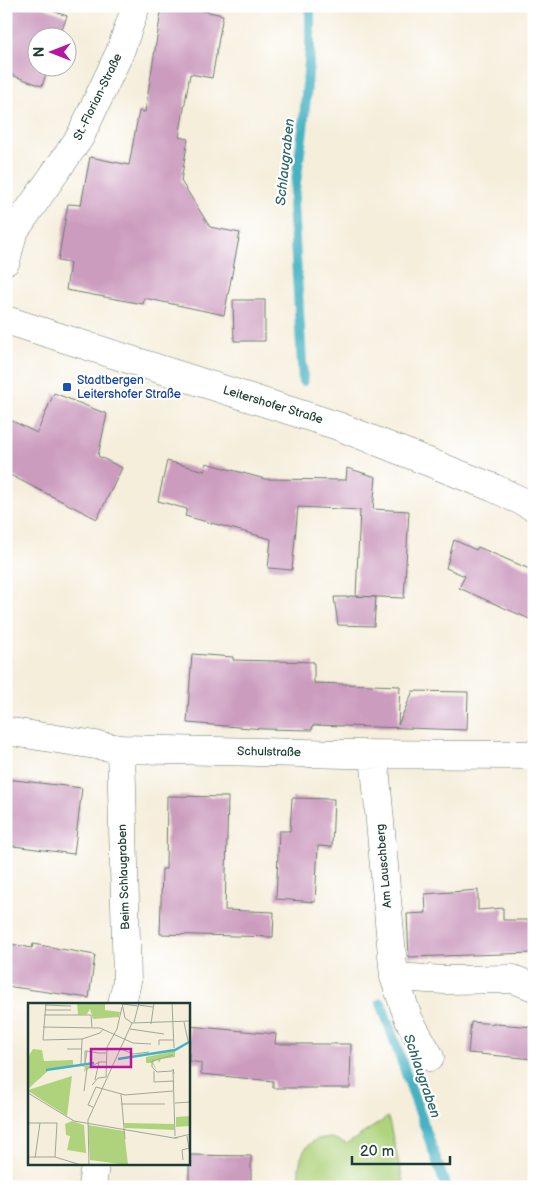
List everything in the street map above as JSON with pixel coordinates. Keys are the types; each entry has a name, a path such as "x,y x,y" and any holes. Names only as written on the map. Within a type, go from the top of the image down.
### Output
{"street":[{"name":"St.-Florian-Straße","path":"6,261 14,233 80,137 120,52 136,6"},
{"name":"Leitershofer Straße","path":"6,320 338,426 494,488 534,507"},
{"name":"Schulstraße","path":"6,731 121,749 374,755 534,755"},
{"name":"Beim Schlaugraben","path":"121,749 127,981 122,1003"},
{"name":"Am Lauschberg","path":"374,755 394,977 409,1020 430,1057"},
{"path":"394,977 445,980 513,979 534,987"},
{"path":"92,1187 95,1166"}],"green space":[{"path":"388,1117 404,1185 401,1187 300,1187 300,1161 307,1146 313,1141 321,1138 331,1138 347,1144"}],"building":[{"path":"14,6 39,6 67,16 63,28 28,28 28,78 45,78 42,86 6,73 6,27"},
{"path":"162,6 180,6 223,15 212,78 190,74 179,137 188,139 181,181 210,227 240,233 224,315 144,298 143,304 66,290 70,263 58,261 68,204 81,205 90,157 129,165 139,111 145,112"},
{"path":"233,300 265,300 265,341 234,341"},
{"path":"54,393 107,414 98,456 122,468 97,519 6,473 6,418 37,433"},
{"path":"167,461 205,471 206,463 265,479 346,480 347,468 376,477 373,509 409,511 404,598 356,596 360,510 298,507 292,570 268,568 271,539 185,516 187,509 158,501"},
{"path":"454,540 476,550 478,547 534,571 534,621 459,588 465,576 446,568"},
{"path":"334,597 376,597 374,626 338,625"},
{"path":"192,654 233,657 233,660 314,662 314,683 400,686 398,725 413,691 468,692 467,730 313,725 312,730 264,729 187,723"},
{"path":"6,779 82,788 74,854 6,845"},
{"path":"167,796 228,797 225,910 274,912 273,937 160,934 162,869 166,869"},
{"path":"292,798 334,799 332,847 318,846 315,902 276,899 279,831 290,831"},
{"path":"478,890 478,910 503,908 503,920 534,920 534,953 409,957 407,914 426,913 425,894"},
{"path":"6,943 32,948 33,944 95,955 89,998 6,986"},
{"path":"471,1022 534,1027 534,1059 468,1053"},
{"path":"190,1026 276,1034 275,1044 351,1044 350,1088 273,1088 273,1081 201,1074 201,1063 190,1061"},
{"path":"190,1155 251,1156 251,1187 189,1187"}],"waterway":[{"name":"Schlaugraben","path":"303,381 293,205 303,130 310,50 310,6"},
{"name":"Schlaugraben","path":"381,1003 446,1187"}],"place":[{"name":"Stadtbergen Leitershofer Straße","path":"67,387"}]}
